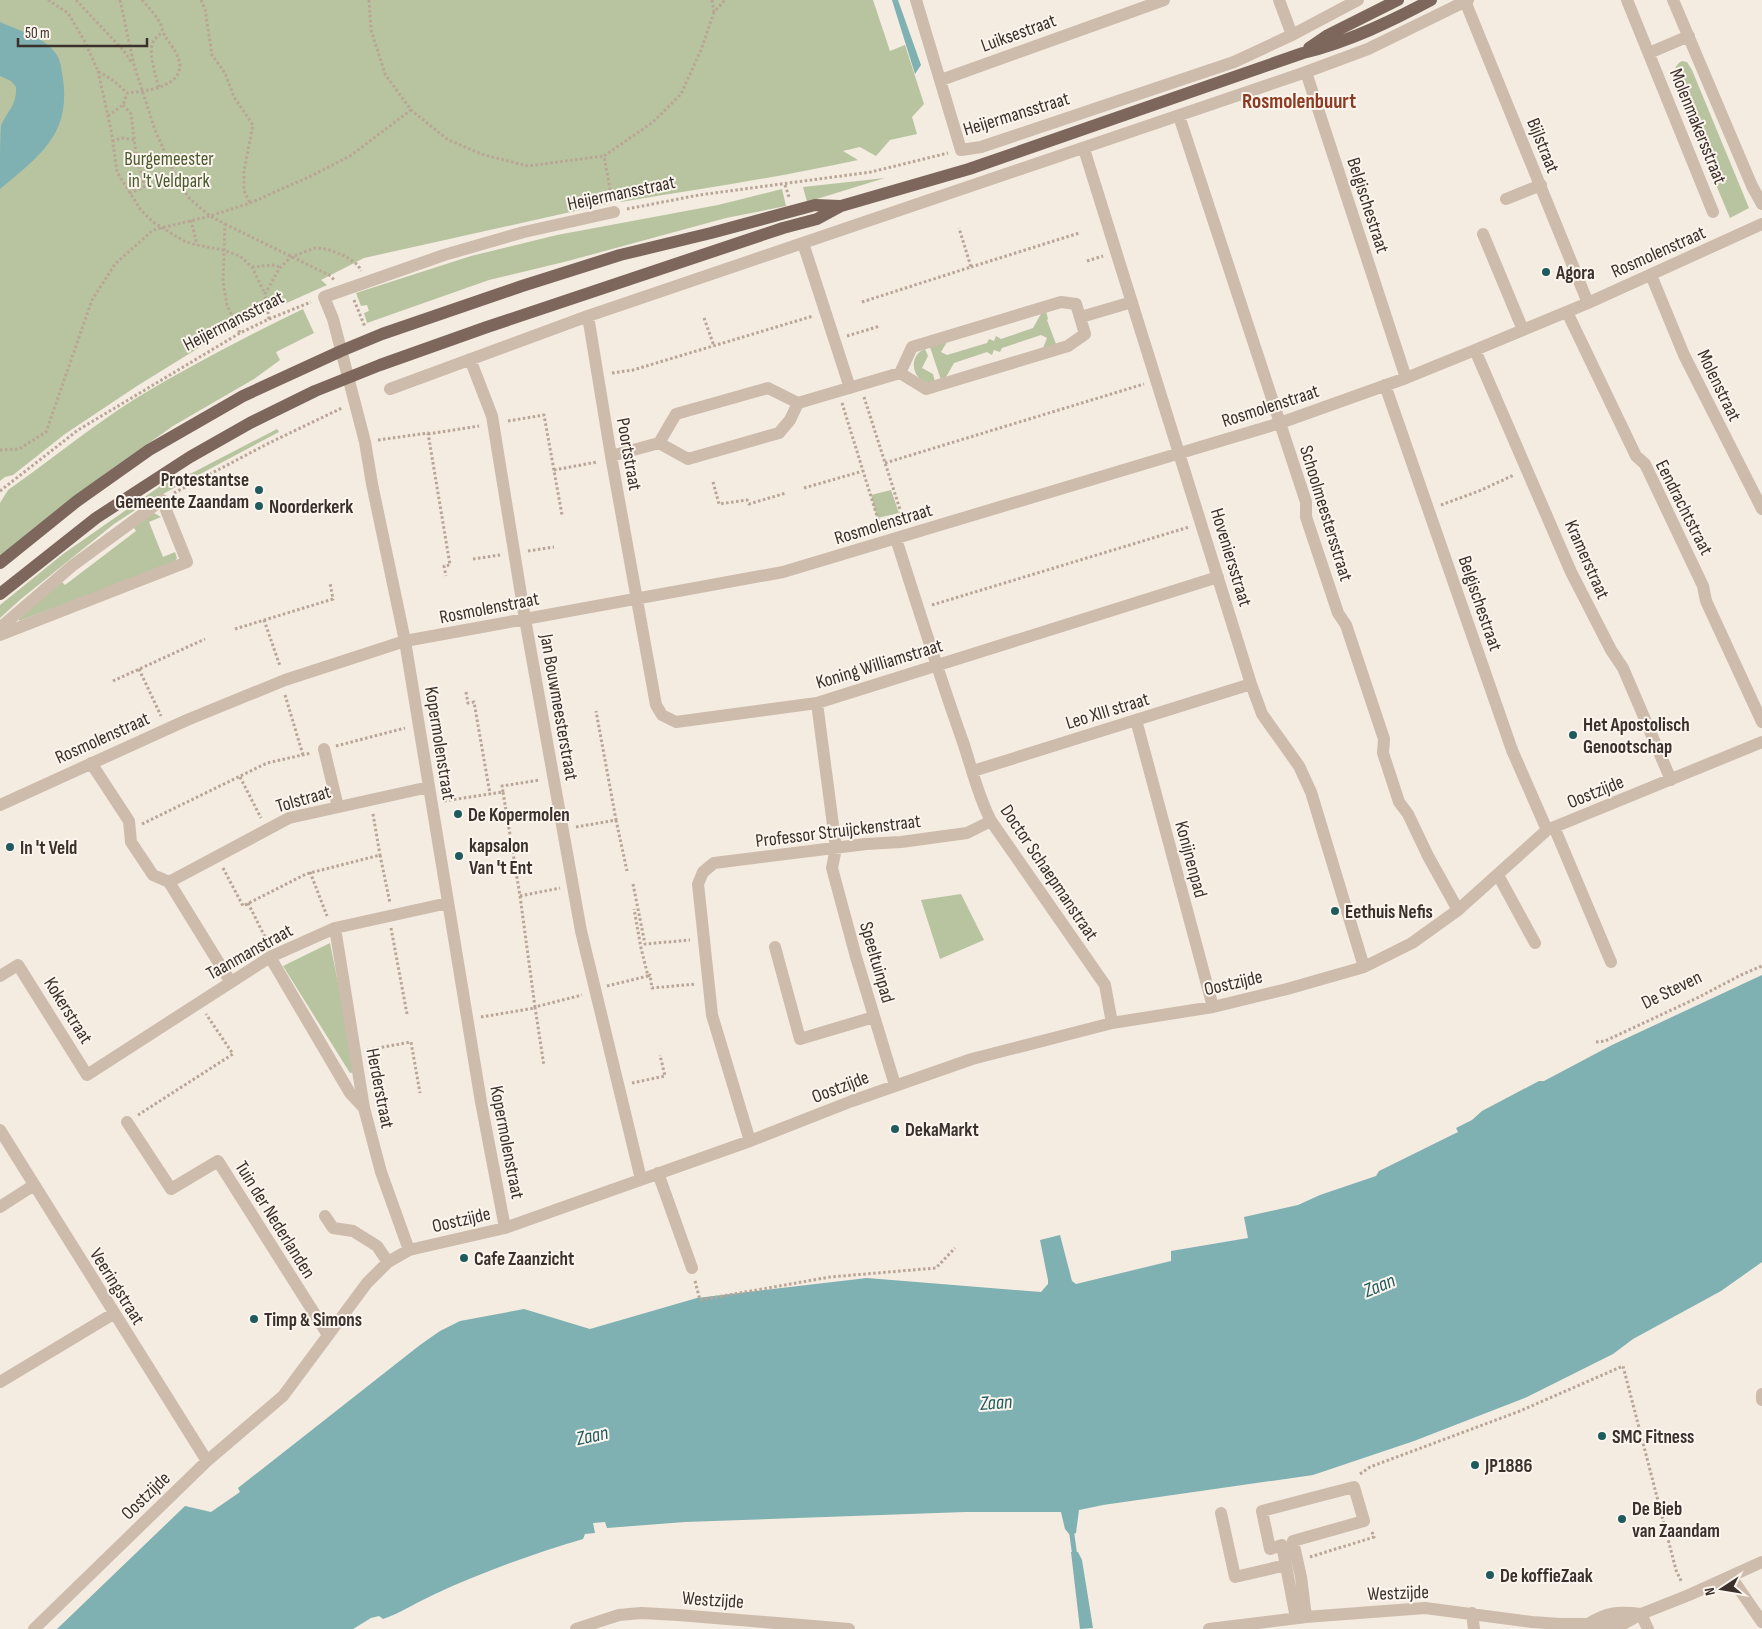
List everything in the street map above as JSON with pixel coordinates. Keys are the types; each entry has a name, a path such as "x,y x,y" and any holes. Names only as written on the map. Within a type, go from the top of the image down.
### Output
{"main road":[{"path":"1303,53 1328,34 1398,0"},
{"path":"1303,53 1332,46 1363,34 1431,0"},
{"name":"Heijermansstraat","path":"0,594 96,518 190,456 250,423 315,391 487,327 784,228 817,220 841,206 969,169 1303,53"},
{"name":"Heijermansstraat","path":"0,563 77,502 149,450 243,396 341,351 382,334 620,255 711,233 816,204 841,206"}],"street":[{"path":"916,0 961,150"},
{"name":"Luiksestraat","path":"941,80 1164,0"},
{"path":"1279,0 1292,35"},
{"name":"Heijermansstraat","path":"961,150 981,147 1234,62 1292,35 1358,0"},
{"name":"Molenmakersstraat","path":"1627,0 1713,212"},
{"name":"Molenmakersstraat","path":"1673,0 1752,186 1762,204"},
{"path":"390,390 588,316 1306,72 1368,49 1466,1"},
{"name":"Bijlstraat","path":"1466,1 1588,303"},
{"name":"Molenmakersstraat","path":"1649,53 1689,36"},
{"name":"Belgischestraat","path":"1306,72 1406,378"},
{"name":"Schoolmeestersstraat","path":"1179,116 1306,502 1306,517 1338,613 1346,625 1384,739 1384,753 1399,802 1408,814 1428,856 1458,910"},
{"name":"Hoveniersstraat","path":"1084,149 1262,714 1299,766 1311,792 1364,967"},
{"path":"1506,200 1541,186"},
{"name":"Heijermansstraat","path":"324,297 444,255 524,232 614,212"},
{"name":"Rosmolenstraat","path":"0,805 167,729 283,681 405,641 783,572 1280,423 1406,378 1475,350 1588,303 1762,224"},
{"path":"1483,234 1523,330"},
{"path":"803,243 849,388"},
{"name":"Molenstraat","path":"1651,275 1684,355 1762,508"},
{"name":"Kopermolenstraat","path":"324,297 333,319 365,442 405,641 480,1102 505,1228"},
{"path":"611,458 660,443 676,414 768,388 798,403 900,373 926,389 1068,346 1085,334 1081,317 1076,304 1061,302 952,334 912,347 900,373"},
{"path":"1081,317 1132,302"},
{"name":"Eendrachtstraat","path":"1567,312 1636,456 1645,464 1703,586 1706,602 1762,722"},
{"name":"Poortstraat","path":"588,316 636,598"},
{"name":"Kramerstraat","path":"1475,350 1572,572 1611,650 1623,668 1671,780"},
{"name":"Jan Bouwmeesterstraat","path":"470,359 492,416 525,619 581,931 642,1179"},
{"name":"Belgischestraat","path":"1386,385 1512,750 1550,828"},
{"path":"660,443 688,459 779,433 790,420 798,403"},
{"path":"0,628 72,566 162,500 187,562 0,635"},
{"name":"Doctor Schaepmanstraat","path":"897,539 936,666 973,771 982,803 991,821 1105,985 1112,1023"},
{"name":"Koning Williamstraat","path":"636,598 656,705 662,715 676,722 817,702 1218,577"},
{"name":"Leo XIII straat","path":"973,771 1252,684"},
{"name":"Speeltuinpad","path":"817,702 836,848 832,868 856,957 895,1085"},
{"name":"Konijnenpad","path":"1136,720 1213,1007"},
{"name":"Oostzijde","path":"34,1629 207,1461 283,1396 367,1283 388,1262 410,1250 505,1228 750,1142 895,1085 972,1059 1112,1023 1213,1007 1287,989 1364,967 1412,943 1458,910 1550,828 1762,742"},
{"path":"324,749 338,807"},
{"path":"91,763 130,821 131,842 153,875 169,882 230,981"},
{"name":"Tolstraat","path":"169,882 288,818 429,787"},
{"name":"Professor Struijckenstraat","path":"705,938 698,884 702,872 714,863 967,833 991,821"},
{"path":"1550,828 1611,962"},
{"path":"1498,875 1535,943"},
{"name":"Taanmanstraat","path":"87,1075 230,981 272,956 333,929 448,903"},
{"name":"Herderstraat","path":"333,929 364,1108 380,1172 410,1250"},
{"path":"705,938 712,1015 750,1142"},
{"path":"775,947 800,1039 874,1017"},
{"path":"272,956 350,1093 364,1108"},
{"name":"Kokerstraat","path":"0,976 18,965 87,1075"},
{"name":"Tuin der Nederlanden","path":"127,1122 171,1189 218,1161 328,1336"},
{"name":"Veeringstraat","path":"0,1130 113,1314 207,1461"},
{"path":"658,1173 692,1268"},
{"path":"0,1207 34,1185"},
{"path":"325,1216 333,1228 353,1231 377,1246 388,1262"},
{"path":"0,1382 113,1314"},
{"path":"1762,1394 1762,1400"},
{"path":"1354,1487 1364,1521 1293,1541 1301,1577 1294,1621 1282,1545 1270,1549 1262,1512 1354,1487"},
{"path":"1221,1513 1235,1577 1286,1565"},
{"name":"Westzijde","path":"1209,1629 1425,1608 1532,1622 1588,1626 1601,1616 1611,1613 1641,1614 1731,1577 1762,1562"},
{"path":"1731,1577 1762,1622"},
{"name":"Westzijde","path":"576,1629 619,1615 641,1613 678,1614 849,1629"},
{"path":"1472,1614 1474,1629"},
{"path":"1641,1614 1648,1629"}],"path":[{"path":"48,0 68,13 86,42 98,71 108,116 117,172 140,209 162,228 184,241 196,246 223,250 240,256 252,267 265,294 269,319"},
{"path":"76,0 124,51 134,65"},
{"path":"120,0 134,65 155,130 179,184 190,199 210,216 330,276 345,290"},
{"path":"98,71 114,81 127,93 142,92 159,87 176,78 179,71 179,60 162,32 160,25 142,0"},
{"path":"201,0 205,9 212,56 225,73 234,97 253,125 244,170 244,191 250,203"},
{"path":"368,0 371,30 385,74 411,110 447,139 481,154 528,166 604,156 653,122 681,94 701,50 714,12 725,0"},
{"path":"712,0 714,12"},
{"path":"159,87 154,71 151,46 162,32"},
{"path":"108,116 124,105 127,93"},
{"path":"124,105 131,114 137,162 144,187 130,193"},
{"path":"0,450 19,449 46,432 92,300 115,264 153,230 210,216 250,203 309,176 350,156 411,110"},
{"path":"112,140 122,138 135,140"},
{"name":"Heijermansstraat","path":"614,212 699,195 871,172 961,150"},
{"path":"604,156 614,212"},
{"path":"191,220 196,246"},
{"path":"225,224 223,282 227,305 240,333"},
{"path":"958,228 970,267"},
{"path":"862,302 1079,233"},
{"path":"265,294 281,267 292,257 315,248 327,249 345,256 358,265 368,282"},
{"path":"252,267 272,265 281,267"},
{"name":"Heijermansstraat","path":"0,491 78,430 240,333 324,297"},
{"path":"597,376 633,370 825,313"},
{"path":"704,318 714,346"},
{"path":"834,340 880,326"},
{"path":"885,463 1157,380"},
{"path":"849,388 885,463 897,539"},
{"path":"849,388 863,470 897,539"},
{"path":"162,500 269,443 336,410 355,403"},
{"path":"365,442 544,415 562,515"},
{"path":"428,434 450,565 444,566 446,576"},
{"path":"554,470 611,458"},
{"path":"1428,509 1479,491 1527,469"},
{"path":"804,488 863,470"},
{"path":"713,482 719,504 747,500 748,504 786,493"},
{"path":"918,609 1202,523"},
{"path":"473,559 554,547"},
{"path":"235,629 332,599 330,583"},
{"path":"264,620 303,755"},
{"path":"114,680 205,639"},
{"path":"140,669 167,729"},
{"path":"466,692 468,703 474,702 490,794"},
{"path":"596,711 627,871"},
{"path":"130,829 267,763 419,724"},
{"path":"240,777 267,829"},
{"path":"544,1066 502,786 554,778"},
{"path":"431,804 503,792"},
{"path":"370,800 378,834 407,1014"},
{"path":"563,830 616,820"},
{"path":"217,856 243,906 310,872 380,855"},
{"path":"310,872 333,929"},
{"path":"633,884 644,944 705,938"},
{"path":"520,896 573,886"},
{"path":"248,903 272,956"},
{"path":"634,909 640,948 648,976 650,975 652,988 709,983"},
{"name":"De Steven","path":"1596,1042 1604,1041 1762,966"},
{"path":"467,1020 535,1008 648,976"},
{"path":"127,1122 233,1054 198,1002"},
{"path":"354,1052 411,1042 420,1093"},
{"path":"619,1087 665,1076 660,1055"},
{"path":"692,1268 700,1300 830,1277 936,1268 955,1248"},
{"path":"1355,1476 1370,1468 1520,1411 1623,1366 1676,1570 1689,1595"},
{"path":"1312,1565 1310,1557 1374,1537 1372,1529"}],"green space":[{"name":"Burgemeester in 't Veldpark","path":"0,0 873,0 890,51 905,45 924,104 912,117 917,134 890,140 876,156 860,147 843,151 858,160 799,172 620,201 364,258 321,280 327,285 246,321 244,319 233,324 234,326 137,386 65,434 13,475 5,477 0,481"},
{"path":"1682,61 1687,62 1692,70 1749,208 1730,218 1676,90 1675,70"},
{"path":"885,178 807,202 803,187"},
{"path":"782,189 786,206 726,218 568,261 489,280 367,323 364,313 369,311 367,305 361,306 356,293 471,256 557,235 718,205"},
{"path":"303,309 314,333 276,352 280,360 254,379 173,426 105,474 0,557 0,503 8,490 138,397 219,351"},
{"path":"1046,311 1047,320 1056,344 1043,348 1047,338 1041,335 1002,348 1000,352 994,350 992,355 987,352 954,363 945,379 941,380 930,347 947,342 941,352 947,355 987,343 989,339 994,341 996,336 1001,339 1033,328 1042,312"},
{"path":"925,349 928,356 922,368 933,374 935,382 928,383 922,380 917,376 915,370 915,358"},
{"path":"277,429 279,432 146,503 114,524 0,618 0,605 63,554 169,480 192,473"},
{"path":"891,490 899,513 877,518 871,495"},
{"path":"154,513 161,517 149,522 163,557 175,552 177,558 174,563 19,621 19,616 61,581 65,585 136,531 132,525"},
{"path":"961,894 984,940 940,959 921,900"},
{"path":"330,943 356,1072 350,1073 283,966"}],"water":[{"path":"892,0 898,0 921,65 915,74"},
{"path":"0,22 27,33 54,51 61,66 64,98 62,115 57,130 49,143 39,155 0,189 1,126 15,99 16,87 11,81 0,76"},
{"name":"Zaan","path":"1762,975 1762,1262 1721,1291 1633,1339 1613,1354 1527,1397 1414,1441 1313,1475 1079,1510 1076,1533 1070,1535 1065,1529 1061,1512 965,1512 685,1522 607,1528 605,1522 593,1523 595,1533 585,1534 583,1539 489,1571 435,1594 390,1617 383,1619 379,1616 371,1618 353,1629 57,1629 185,1506 211,1512 240,1492 238,1488 420,1345 440,1331 460,1321 524,1309 590,1329 697,1298 867,1278 1041,1292 1048,1284 1048,1280 1040,1240 1060,1235 1072,1281 1076,1284 1171,1261 1171,1251 1248,1238 1244,1217 1298,1205 1320,1195 1376,1176 1379,1171 1458,1132 1456,1128 1472,1120 1482,1111 1539,1081 1544,1081 1612,1045"},
{"path":"1071,1552 1078,1552 1082,1560 1093,1628 1080,1629"}],"waterway":[{"path":"1071,1528 1075,1557"}],"place":[{"name":"Agora","path":"1546,272"},
{"name":"Protestantse Gemeente Zaandam","path":"259,490"},
{"name":"Noorderkerk","path":"259,506"},
{"name":"Het Apostolisch Genootschap","path":"1573,735"},
{"name":"De Kopermolen","path":"458,814"},
{"name":"In 't Veld","path":"10,847"},
{"name":"kapsalon Van 't Ent","path":"459,856"},
{"name":"Eethuis Nefis","path":"1335,911"},
{"name":"DekaMarkt","path":"895,1129"},
{"name":"Cafe Zaanzicht","path":"464,1258"},
{"name":"Timp & Simons","path":"254,1319"},
{"name":"SMC Fitness","path":"1602,1436"},
{"name":"JP1886","path":"1475,1465"},
{"name":"De Bieb van Zaandam","path":"1622,1519"},
{"name":"De koffieZaak","path":"1490,1575"}],"district":[{"name":"Rosmolenbuurt","path":"1299,101"}]}
